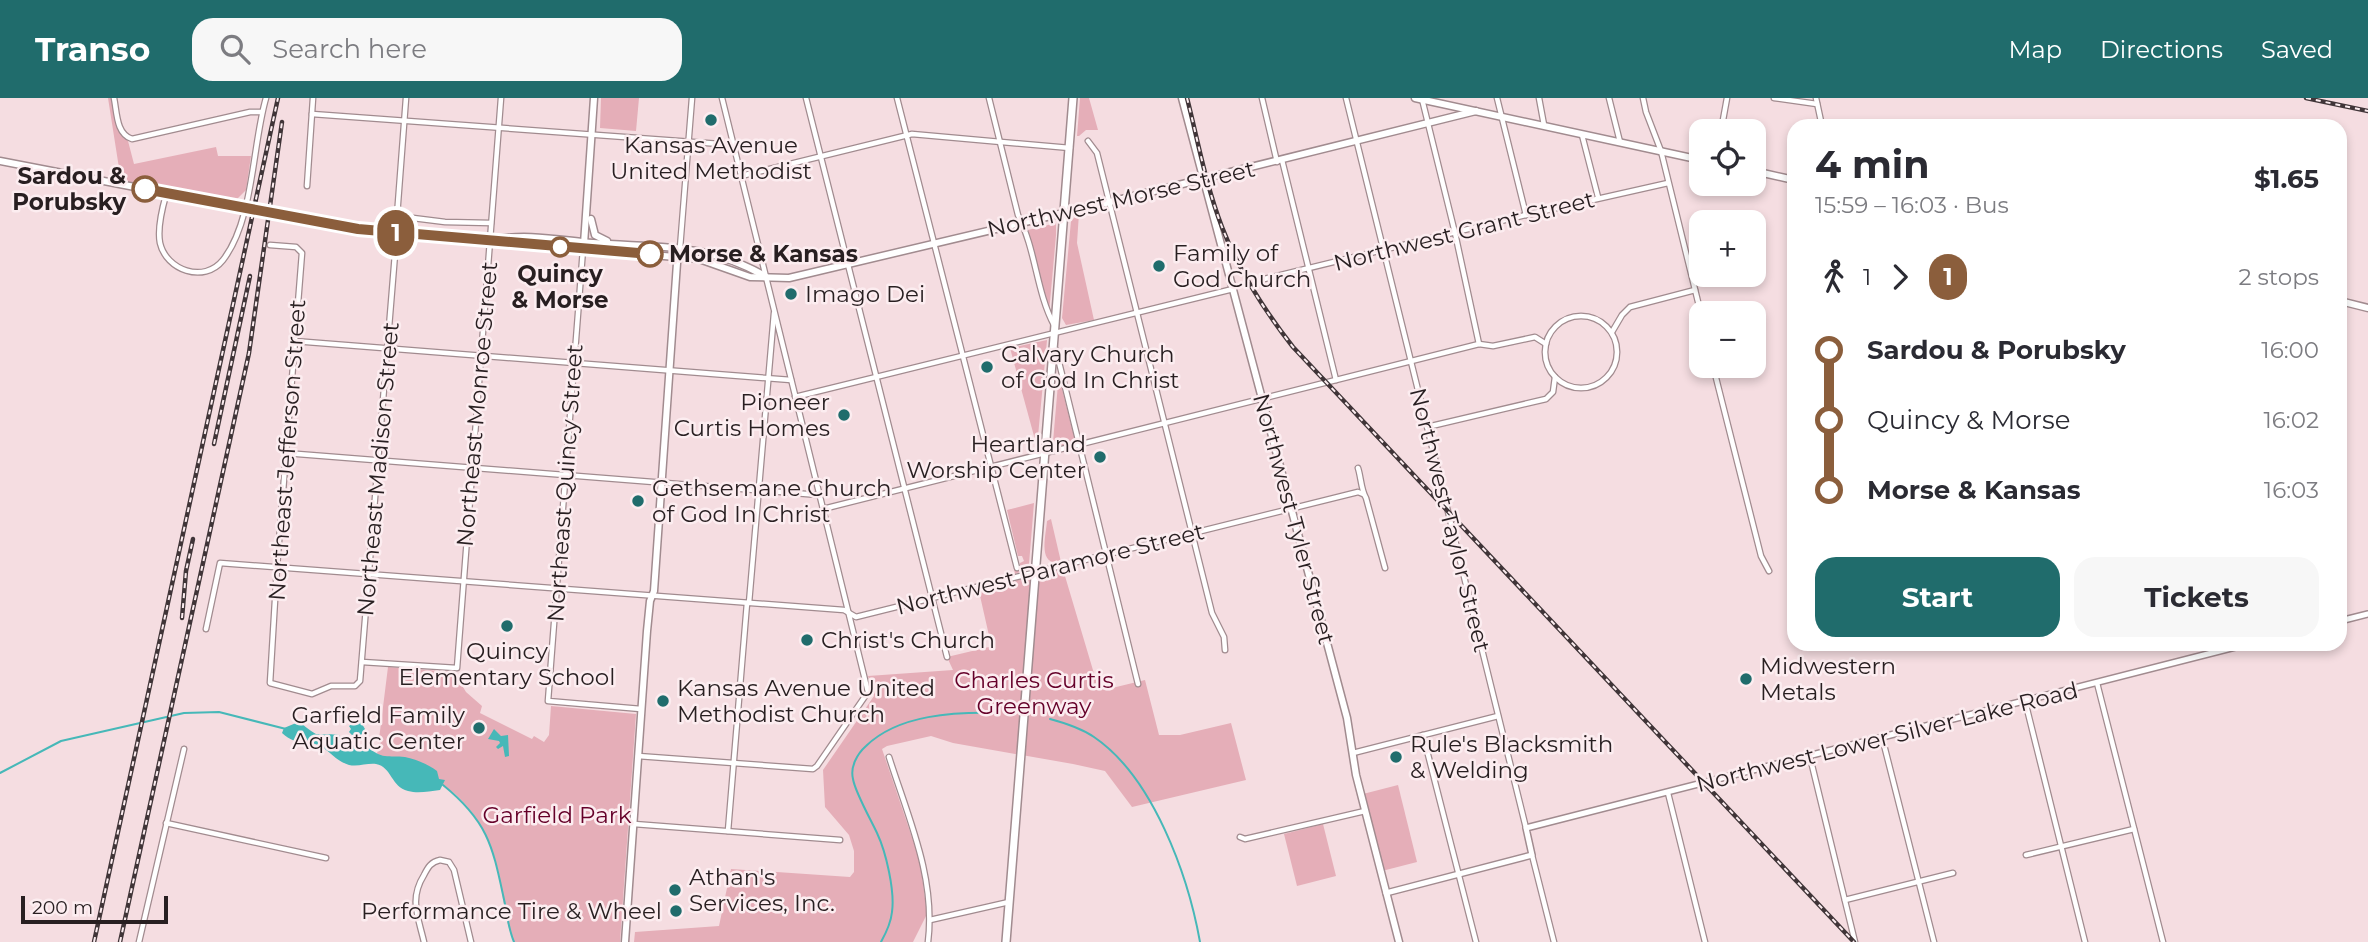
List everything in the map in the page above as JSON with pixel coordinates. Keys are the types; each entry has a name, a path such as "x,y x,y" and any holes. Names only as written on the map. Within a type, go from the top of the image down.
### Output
{"main road":[{"name":"Northeast Quincy Street","path":"584,246 594,98"},
{"path":"1006,942 1073,98"},
{"name":"Northwest Tyler Street","path":"1182,98 1291,510 1300,534 1347,718 1365,811 1399,942"},
{"path":"1420,98 1689,157"},
{"name":"Northwest Morse Street","path":"584,246 708,261 750,277 797,277 1476,111"},
{"path":"0,161 166,195 383,232 490,240 495,243 584,246 631,244"},
{"path":"1766,174 1787,178"},
{"path":"588,189 592,204 591,224 595,235 604,240 631,244"},
{"name":"Northwest Morse Street","path":"631,244 713,253 765,277"},
{"path":"625,942 680,248"},
{"path":"2347,303 2368,308"}],"street":[{"path":"114,98 121,130 124,135 132,138 250,112 262,112"},
{"path":"166,195 159,236 164,253 185,271 200,273 214,268 223,260 242,222 266,98"},
{"path":"307,186 313,98"},
{"path":"406,98 397,216 445,222 491,223"},
{"name":"Northeast Monroe Street","path":"362,662 457,668 501,98"},
{"path":"680,248 692,98"},
{"path":"638,756 811,769 817,766 868,692 722,98"},
{"path":"806,98 947,657"},
{"path":"897,98 1017,568"},
{"path":"989,98 1018,215 1047,313 1055,329"},
{"path":"1262,98 1336,380"},
{"name":"Northwest Taylor Street","path":"1346,98 1554,942"},
{"path":"1420,98 1455,233 1479,344"},
{"path":"1497,98 1526,215"},
{"path":"1539,98 1544,125"},
{"path":"1609,98 1620,142"},
{"path":"1643,98 1661,151 1698,301"},
{"path":"1723,119 1727,98"},
{"path":"1774,98 1816,101 1820,119"},
{"path":"312,114 734,145"},
{"path":"741,176 917,134 1069,148"},
{"path":"1582,134 1598,198"},
{"path":"1088,141 1097,153 1212,614 1224,637 1224,650"},
{"name":"Northwest Grant Street","path":"1261,280 1668,183"},
{"name":"Northeast Jefferson Street","path":"270,245 296,247 302,253 270,682 312,694 331,686 355,686 359,683"},
{"name":"Northeast Quincy Street","path":"584,246 548,701 642,709"},
{"name":"Northeast Madison Street","path":"359,683 395,254"},
{"path":"795,397 1055,329 1233,289"},
{"path":"1612,332 1630,307 1695,290"},
{"path":"728,831 774,309"},
{"path":"1575,316 1596,319 1612,332 1617,344 1617,357 1614,369 1606,379 1590,387 1578,388 1566,385 1555,377 1547,364 1546,344 1557,325 1575,316"},
{"path":"822,509 1479,344 1493,346 1535,337 1546,344"},
{"path":"294,341 792,380"},
{"path":"1054,343 1138,684"},
{"path":"1427,427 1546,399 1553,392 1555,377"},
{"path":"1716,378 1761,556 1769,571"},
{"path":"285,453 819,495"},
{"path":"1358,468 1385,568"},
{"name":"Northwest Paramore Street","path":"206,629 220,563 844,610 856,617 1358,492 1363,494"},
{"path":"2347,619 2368,614"},
{"name":"Northwest Lower Silver Lake Road","path":"1526,828 2220,651"},
{"path":"2097,683 2163,942"},
{"path":"2025,701 2085,942"},
{"path":"1353,753 1498,716"},
{"path":"1423,735 1476,942"},
{"path":"1882,737 1934,942"},
{"path":"139,942 184,748"},
{"path":"889,757 925,870 929,893 928,942"},
{"path":"1810,757 1855,942"},
{"path":"1668,793 1705,942"},
{"path":"1240,837 1245,839 1365,811"},
{"path":"166,823 326,858"},
{"path":"633,824 840,840"},
{"path":"2025,855 2134,829"},
{"path":"1386,893 1532,855"},
{"path":"424,942 415,903 416,887 432,863 440,860 451,864 454,870 471,942"},
{"path":"1845,900 1953,873"},
{"path":"930,920 1009,902"}],"green space":[{"path":"108,98 112,98 120,132 128,141 134,164 216,147 218,156 251,156 246,190 234,202 126,181 126,174 119,168"},
{"path":"601,98 639,98 636,131 600,128"},
{"path":"1080,98 1089,98 1098,130 1086,130 1077,136"},
{"path":"1079,213 1077,243 1094,320 1066,325 1062,318 1071,221"},
{"path":"1056,223 1056,235 1049,313 1028,230"},
{"path":"1047,340 1037,447 1010,348"},
{"path":"1058,384 1061,385 1075,440 1073,443 1057,446 1053,442"},
{"path":"1034,503 1029,564 1025,570 1015,574 1014,569 1020,567 1020,563 1024,561 1022,556 1018,556 1007,510"},
{"path":"1051,519 1061,562 1053,562 1046,555 1047,521"},
{"name":"Charles Curtis Greenway","path":"1062,566 1098,687 1108,689 1145,680 1159,735 1180,735 1231,723 1246,780 1132,807 1105,771 953,743 931,736 887,746 882,749 920,861 927,914 913,942 634,942 635,932 719,926 731,869 850,877 854,872 854,851 849,835 825,807 823,770 874,696 868,676 953,670 947,657 989,647 990,640 978,587"},
{"name":"Garfield Park","path":"388,667 454,672 466,692 482,706 480,713 532,739 534,736 544,742 549,735 551,706 636,714 620,942 514,942 492,848 472,813 443,785 383,761 377,755"},
{"path":"1398,785 1417,862 1382,871 1363,794"},
{"path":"1323,824 1336,876 1297,886 1284,834"}],"water":[{"path":"356,718 365,729 360,737 354,737 349,732 349,726"},
{"path":"301,723 319,735 339,735 349,744 368,746 381,755 405,757 426,764 437,771 439,779 445,780 440,790 420,792 402,789 381,766 349,765 317,744 293,740 282,733 284,728"},
{"path":"494,729 501,736 508,735 509,756 505,757 503,746 498,749 496,747 499,741 488,739"}],"waterway":[{"path":"0,773 61,741 184,713 219,712 286,729"},
{"path":"881,942 891,916 891,883 880,841 854,785 852,770 857,757 879,735 911,721 964,713 998,713"},
{"path":"1050,719 1073,726 1094,737 1134,776 1165,829 1177,858 1200,942"},
{"path":"443,785 471,812 487,838 493,852 514,942"}],"railway":[{"path":"94,942 278,98"},
{"path":"1187,98 1211,196 1222,227 1253,290 1293,347 1854,942"},
{"path":"2306,98 2368,111"},
{"path":"120,942 249,353 282,122"},
{"path":"214,444 250,276"},
{"path":"182,618 186,571 193,539"}],"bus line":[{"name":"1","path":"145,189 358,229 490,240 495,243 650,254"}],"place":[{"name":"Kansas Avenue United Methodist","path":"711,120"},
{"name":"Sardou & Porubsky","path":"145,189"},
{"name":"Quincy & Morse","path":"560,247"},
{"name":"Morse & Kansas","path":"650,254"},
{"name":"Family of God Church","path":"1159,266"},
{"name":"Imago Dei","path":"791,294"},
{"name":"Calvary Church of God In Christ","path":"987,367"},
{"name":"Pioneer Curtis Homes","path":"844,415"},
{"name":"Heartland Worship Center","path":"1100,457"},
{"name":"Gethsemane Church of God In Christ","path":"638,501"},
{"name":"Quincy Elementary School","path":"507,626"},
{"name":"Christ's Church","path":"807,640"},
{"name":"Midwestern Metals","path":"1746,679"},
{"name":"Kansas Avenue United Methodist Church","path":"663,701"},
{"name":"Garfield Family Aquatic Center","path":"479,728"},
{"name":"Rule's Blacksmith & Welding","path":"1396,757"},
{"name":"Athan's Services, Inc.","path":"675,890"},
{"name":"Performance Tire & Wheel","path":"676,911"}]}
